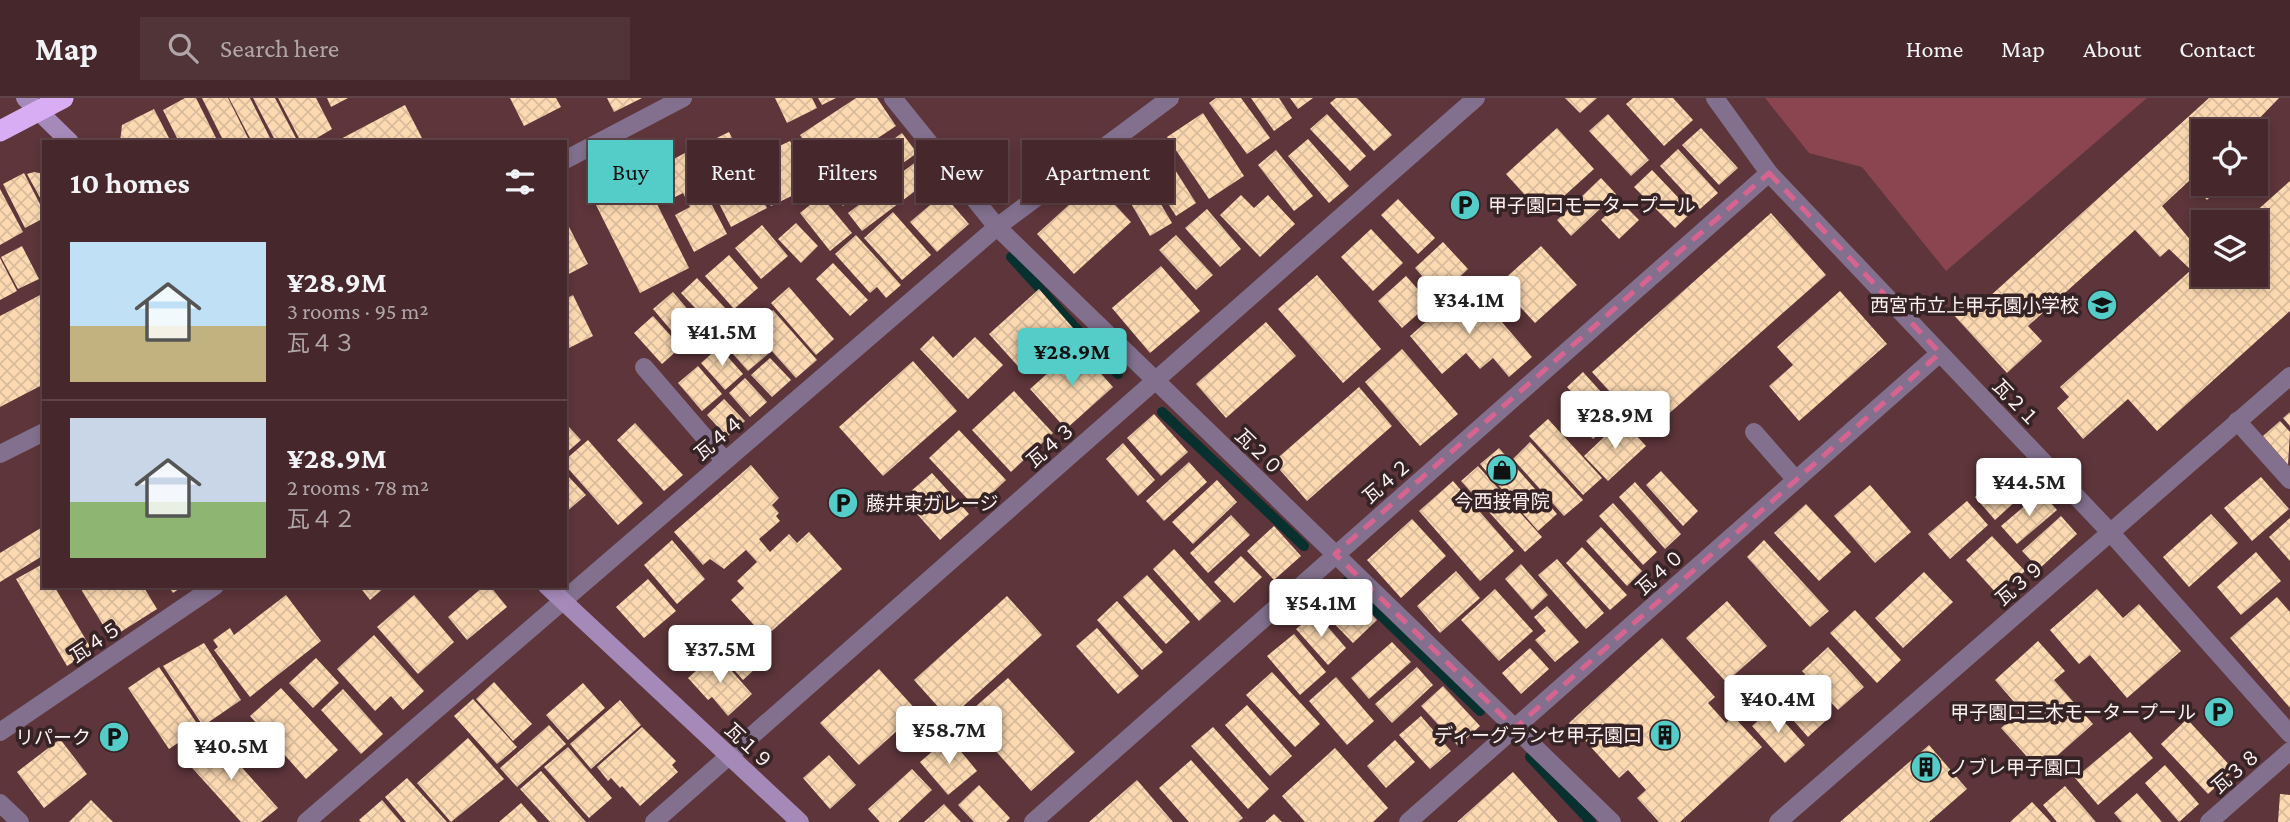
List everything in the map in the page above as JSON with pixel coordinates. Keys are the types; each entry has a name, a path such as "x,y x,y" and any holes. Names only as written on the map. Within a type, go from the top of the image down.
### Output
{"highway":[{"path":"0,131 32,104 63,98"}],"street":[{"path":"567,159 683,98"},
{"name":"瓦２０","path":"893,98 997,227 1612,822"},
{"name":"瓦４４","path":"306,822 997,227 1170,98"},
{"name":"瓦４３","path":"654,822 1476,98"},
{"name":"瓦２１","path":"1715,98 1769,173 2110,532 2290,734"},
{"path":"32,104 69,140"},
{"name":"瓦４２","path":"1033,822 1769,173"},
{"name":"瓦４０","path":"1408,822 1940,353"},
{"path":"644,367 725,461"},
{"name":"瓦３９","path":"1778,822 2290,376"},
{"path":"2237,422 2290,480"},
{"path":"1754,432 1796,480"},
{"path":"0,454 42,433"},
{"name":"瓦４５","path":"0,732 212,588"},
{"name":"瓦１９","path":"549,588 800,822"},
{"name":"瓦３８","path":"2209,822 2290,751"},
{"path":"0,803 20,822"}],"highlighted area":[{"path":"1769,173 1940,353 1515,728 1335,554"}],"shaded area":[{"path":"1765,98 2147,98 1946,271 1862,167 1809,153"}],"building":[{"path":"185,98 196,98 217,140 178,140 163,110"},
{"path":"202,98 228,98 249,140 223,140"},
{"path":"229,98 250,98 271,140 251,140"},
{"path":"253,98 275,98 297,140 275,140"},
{"path":"278,98 316,98 332,129 313,140 300,140"},
{"path":"327,98 348,98 331,107"},
{"path":"510,98 556,98 561,107 524,126"},
{"path":"607,98 642,98 614,112"},
{"path":"775,98 812,98 817,108 787,123"},
{"path":"818,98 836,98 822,105"},
{"path":"856,98 877,98 896,126 875,140 803,140 800,135"},
{"path":"1216,98 1241,98 1270,138 1247,154 1209,103"},
{"path":"1251,98 1279,98 1292,118 1274,131"},
{"path":"1290,98 1313,98 1298,109"},
{"path":"1336,98 1357,98 1392,135 1374,151 1330,103"},
{"path":"1565,98 1597,98 1580,113"},
{"path":"1633,98 1673,98 1693,120 1664,146 1626,104"},
{"path":"2209,98 2279,98 2259,119 2191,119 2191,183 2189,181 2162,206 2191,241 2191,270 2169,249 2160,257 2135,230 2028,326 2042,341 2007,373 1950,311 1967,295 1978,307"},
{"path":"405,105 423,140 339,140"},
{"path":"154,109 170,140 120,140 122,125"},
{"path":"1203,113 1244,176 1209,199 1174,147 1174,140 1167,137"},
{"path":"1327,114 1366,156 1350,171 1310,129"},
{"path":"1608,114 1649,160 1631,176 1589,131"},
{"path":"1557,128 1594,169 1543,215 1506,174"},
{"path":"1701,128 1738,168 1719,185 1682,145"},
{"path":"729,132 733,140 713,140"},
{"path":"902,133 916,154 902,164 902,140 892,140"},
{"path":"1308,139 1349,186 1329,203 1288,156"},
{"path":"790,141 793,147 793,195 779,202 779,146"},
{"path":"1678,149 1718,193 1700,209 1660,166"},
{"path":"1276,150 1313,196 1294,211 1258,165"},
{"path":"685,153 687,157 687,201 683,193 673,198 673,159"},
{"path":"916,162 916,190 902,201 902,172"},
{"path":"1174,168 1196,203 1176,216 1168,203 1174,203"},
{"path":"1652,170 1692,212 1675,228 1634,187"},
{"path":"24,173 42,208 42,219 25,228 3,184"},
{"path":"27,174 42,174 42,201"},
{"path":"1601,178 1616,194 1571,236 1557,220"},
{"path":"2290,181 2290,311 2157,431 2128,399 2083,439 2057,408 2069,397 2060,387 2191,270 2191,287 2268,287 2268,210 2257,210"},
{"path":"0,189 23,232 0,245"},
{"path":"1241,195 1254,208 1268,195 1295,224 1260,257 1220,215"},
{"path":"1398,199 1435,238 1418,254 1381,215"},
{"path":"1620,201 1639,220 1619,239 1601,220"},
{"path":"595,203 656,203 689,268 640,293"},
{"path":"688,203 711,203 727,234 694,252 675,215 690,207"},
{"path":"719,203 764,203 767,208 731,227"},
{"path":"812,203 827,203 852,233 830,251 800,213"},
{"path":"861,203 899,203 862,231 848,213"},
{"path":"932,203 951,203 969,224 937,252 910,222"},
{"path":"1071,203 1113,203 1131,222 1074,274 1037,234"},
{"path":"1131,203 1160,203 1172,223 1150,236"},
{"path":"1207,209 1241,249 1220,267 1185,228"},
{"path":"893,212 931,255 902,280 864,238"},
{"path":"1771,213 1826,275 1647,433 1592,372"},
{"path":"567,223 588,264 567,275"},
{"path":"796,223 818,246 801,263 778,239"},
{"path":"762,225 788,256 761,279 735,248"},
{"path":"1371,229 1403,263 1373,291 1341,257"},
{"path":"856,235 901,285 886,298 877,287 870,293 835,254"},
{"path":"1176,235 1213,275 1196,290 1159,250"},
{"path":"1443,242 1468,269 1440,296 1415,268"},
{"path":"22,246 39,279 18,289 1,257"},
{"path":"1541,246 1577,285 1535,323 1499,284"},
{"path":"729,255 758,288 734,309 705,276"},
{"path":"0,258 17,291 0,300"},
{"path":"833,263 868,300 850,316 816,279"},
{"path":"1161,266 1200,311 1150,353 1112,308"},
{"path":"1317,275 1381,349 1343,383 1278,309"},
{"path":"1406,276 1430,303 1402,328 1378,301"},
{"path":"697,278 726,309 710,324 681,293"},
{"path":"1469,284 1532,357 1509,377 1493,358 1480,369 1466,353 1442,374 1410,336"},
{"path":"789,287 834,339 816,355 771,303"},
{"path":"1039,289 1074,329 1024,373 989,334"},
{"path":"1840,291 1887,344 1799,421 1769,386 1793,365 1777,347"},
{"path":"673,292 707,332 687,349 653,309"},
{"path":"42,294 42,385 0,407 0,316"},
{"path":"573,295 593,336 567,349 567,298"},
{"path":"773,310 817,360 796,378 752,329"},
{"path":"653,316 681,347 662,364 634,333"},
{"path":"1266,322 1296,356 1226,418 1196,384"},
{"path":"744,327 768,354 748,371 724,344"},
{"path":"933,336 953,358 975,337 1003,365 968,399 920,349"},
{"path":"719,347 743,374 725,390 701,363"},
{"path":"1077,347 1113,387 1066,429 1030,389"},
{"path":"1402,349 1458,414 1420,446 1365,382"},
{"path":"770,358 791,380 772,397 751,375"},
{"path":"913,361 957,411 883,476 839,427"},
{"path":"698,366 722,394 702,411 678,383"},
{"path":"1583,372 1621,414 1593,439 1566,410 1578,399 1567,387"},
{"path":"745,378 767,402 750,417 729,393"},
{"path":"1359,387 1392,426 1307,501 1273,462"},
{"path":"1014,391 1053,433 1011,472 972,430"},
{"path":"724,399 745,421 727,437 707,415"},
{"path":"2290,412 2290,426 2283,418"},
{"path":"1154,414 1188,452 1161,476 1127,438"},
{"path":"1548,419 1602,478 1583,495 1529,436"},
{"path":"1622,420 1646,446 1608,481 1584,456"},
{"path":"2280,421 2290,432 2288,465 2263,436"},
{"path":"635,423 683,475 664,491 617,440"},
{"path":"569,427 581,440 567,452"},
{"path":"959,430 1006,480 976,508 929,458"},
{"path":"588,440 643,503 618,525 567,467 567,458"},
{"path":"1530,442 1583,500 1564,516 1513,459"},
{"path":"1123,443 1155,480 1138,496 1106,459"},
{"path":"1499,448 1557,514 1538,531 1480,464"},
{"path":"1189,462 1207,482 1164,521 1146,501"},
{"path":"751,465 779,498 772,505 779,513 776,516 780,521 759,539 770,552 789,534 797,543 809,532 842,569 765,637 731,600 744,588 737,581 757,562 746,550 724,569 710,559 703,565 674,532"},
{"path":"1478,466 1542,537 1525,552 1461,481"},
{"path":"2009,467 2029,489 1995,520 1975,497"},
{"path":"1661,471 1698,511 1683,526 1646,485"},
{"path":"932,473 969,514 940,540 903,498"},
{"path":"567,475 586,495 567,511"},
{"path":"2261,477 2289,509 2252,541 2224,508"},
{"path":"1217,480 1237,502 1193,544 1172,522"},
{"path":"1453,481 1514,551 1480,581 1419,511"},
{"path":"1635,482 1681,534 1665,549 1619,497"},
{"path":"1870,485 1911,532 1875,563 1834,516"},
{"path":"2041,492 2057,510 2017,544 2001,526"},
{"path":"1967,501 1988,525 1950,559 1928,534"},
{"path":"1613,503 1657,552 1643,565 1599,516"},
{"path":"1806,504 1851,552 1819,581 1774,533"},
{"path":"2211,514 2238,543 2189,587 2163,557"},
{"path":"1231,515 1250,535 1208,573 1190,553"},
{"path":"2061,516 2077,534 2039,569 2022,551"},
{"path":"2290,518 2290,561 2269,537"},
{"path":"1412,519 1446,556 1401,598 1367,560"},
{"path":"1274,526 1301,556 1274,580 1247,551"},
{"path":"42,527 42,556 0,582 0,553"},
{"path":"1601,527 1642,571 1627,586 1586,541"},
{"path":"1992,536 2025,571 1998,595 1966,560"},
{"path":"672,540 705,579 677,604 644,565"},
{"path":"1764,540 1829,611 1810,627 1747,557"},
{"path":"1582,547 1627,595 1610,610 1566,563"},
{"path":"1174,549 1221,601 1199,621 1153,569"},
{"path":"2256,552 2281,581 2241,615 2217,587"},
{"path":"1241,556 1262,577 1234,603 1214,582"},
{"path":"1557,559 1604,613 1586,629 1538,575"},
{"path":"1521,564 1548,595 1532,610 1505,579"},
{"path":"41,565 42,588 55,588 92,650 67,666 16,579"},
{"path":"1456,571 1480,598 1440,633 1417,606"},
{"path":"1924,572 1953,602 1903,648 1875,618"},
{"path":"1147,575 1190,622 1166,644 1123,597"},
{"path":"648,579 676,611 644,638 616,607"},
{"path":"1346,586 1377,620 1353,643 1321,610"},
{"path":"80,588 144,588 157,609 111,638"},
{"path":"361,588 384,588 370,600"},
{"path":"482,588 492,588 507,607 467,640 448,617"},
{"path":"1495,589 1533,631 1499,661 1461,620"},
{"path":"2097,589 2123,618 2139,604 2181,651 2127,698 2090,655 2079,664 2050,630"},
{"path":"286,595 321,641 250,697 214,650 218,647 213,640 230,628 234,635"},
{"path":"414,595 454,642 418,674 377,627"},
{"path":"1007,596 1042,635 949,719 914,680"},
{"path":"2277,597 2290,612 2290,708 2230,638"},
{"path":"1117,601 1163,652 1142,670 1097,620"},
{"path":"1727,601 1767,646 1726,682 1686,638"},
{"path":"1547,606 1579,642 1555,662 1535,640 1546,631 1534,617"},
{"path":"1855,610 1901,660 1877,683 1830,633"},
{"path":"1316,613 1346,648 1328,665 1296,629"},
{"path":"748,628 771,654 743,680 719,653"},
{"path":"1097,628 1139,676 1118,694 1076,646"},
{"path":"1294,634 1326,672 1300,695 1267,656"},
{"path":"374,635 424,691 403,710 391,696 375,711 337,669"},
{"name":"ディーグランセ甲子園口","path":"1662,638 1715,697 1708,703 1726,723 1733,716 1762,747 1680,822 1659,822 1637,798 1646,790 1628,770 1619,778 1569,723"},
{"path":"2038,641 2065,671 2054,680 2093,724 2040,771 2001,728 2021,710 1995,680"},
{"path":"1392,642 1411,662 1369,699 1351,678"},
{"path":"204,643 241,700 203,726 163,666"},
{"path":"1828,647 1864,687 1838,710 1802,671"},
{"path":"1530,648 1549,669 1521,694 1502,673"},
{"path":"716,653 752,694 728,716 712,697 708,700 688,678"},
{"path":"316,658 339,683 313,708 289,683"},
{"path":"159,667 200,728 169,749 128,688"},
{"path":"1417,667 1433,685 1392,723 1375,704"},
{"path":"879,669 918,712 859,765 820,723"},
{"path":"1272,672 1320,724 1295,747 1246,695"},
{"path":"1794,675 1831,716 1808,737 1771,695"},
{"path":"1336,677 1374,721 1347,745 1309,701"},
{"path":"1008,678 1075,752 1031,791 965,716"},
{"path":"494,682 532,724 513,741 476,699"},
{"path":"583,683 605,708 568,740 546,715"},
{"path":"1443,686 1480,726 1458,746 1421,706"},
{"path":"281,688 338,750 306,779 250,716"},
{"path":"343,689 383,734 361,754 321,710"},
{"path":"473,699 517,747 497,764 454,716"},
{"path":"620,700 641,725 591,769 570,744"},
{"path":"1247,705 1292,756 1270,776 1225,725"},
{"path":"1772,708 1805,745 1785,763 1752,726"},
{"path":"1421,716 1451,751 1430,769 1399,735"},
{"path":"2187,719 2234,770 2208,794 2161,744"},
{"path":"549,725 566,744 517,787 500,768"},
{"path":"642,727 676,761 672,765 678,772 640,806 622,786 620,788 611,778 608,781 597,767"},
{"path":"1213,727 1269,789 1248,809 1191,746"},
{"path":"2130,732 2153,758 2098,805 2075,778"},
{"path":"213,735 278,808 261,822 241,822 185,760"},
{"path":"949,737 977,771 948,795 920,762"},
{"path":"468,738 504,779 451,822 417,783"},
{"path":"60,739 87,774 44,808 17,772"},
{"path":"1395,740 1415,762 1386,788 1367,766"},
{"name":"ノブレ甲子園口","path":"1929,745 1967,789 1929,822 1840,822"},
{"path":"568,747 612,798 589,818 544,767"},
{"path":"1335,748 1388,808 1373,822 1305,822 1282,796"},
{"path":"829,755 856,785 830,809 803,778"},
{"path":"1191,760 1243,818 1238,822 1189,822 1159,788"},
{"path":"2165,765 2199,804 2179,822 2145,783"},
{"path":"912,769 932,790 898,822 880,822 868,809"},
{"path":"541,771 586,822 550,822 520,789"},
{"path":"1513,772 1558,822 1457,822"},
{"path":"407,778 447,822 406,822 385,797"},
{"path":"1137,780 1173,822 1089,822"},
{"path":"979,785 1010,818 1006,822 974,822 958,805"},
{"path":"2065,786 2096,822 2057,822 2043,805"},
{"path":"2137,793 2162,822 2122,822 2114,813"},
{"path":"2280,794 2290,795 2290,822 2278,822"},
{"path":"91,800 113,822 69,822"},
{"path":"382,800 401,822 359,820"},
{"path":"2032,802 2051,822 2010,822"},
{"path":"521,803 538,822 499,822"},
{"path":"944,804 961,822 924,822"},
{"path":"1274,814 1282,822 1265,822"}],"waterway":[{"path":"1011,257 1118,374"},
{"path":"1162,412 1304,546"},
{"path":"1346,582 1480,711"},
{"path":"1530,757 1591,822"}],"place":[{"name":"甲子園口モータープール","path":"1465,205"},
{"name":"西宮市立上甲子園小学校","path":"2102,305"},
{"name":"今西接骨院","path":"1502,470"},
{"name":"藤井東ガレージ","path":"843,503"},
{"name":"甲子園口三木モータープール","path":"2219,712"},
{"name":"ディーグランセ甲子園口","path":"1665,735"},
{"name":"リパーク","path":"114,737"},
{"name":"ノブレ甲子園口","path":"1926,767"}]}
